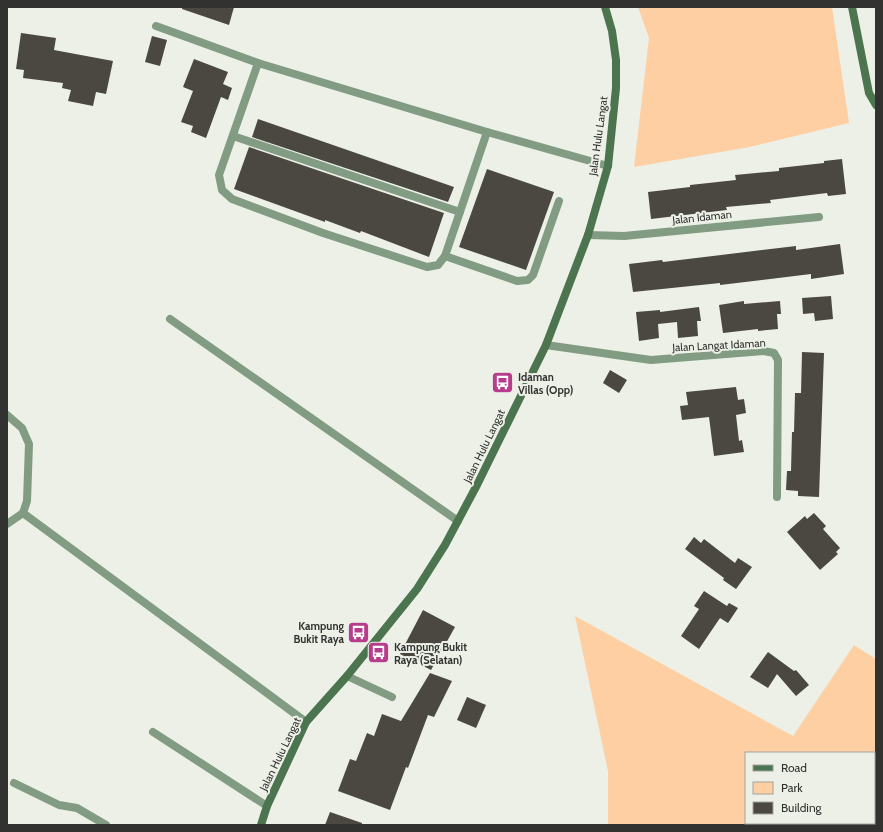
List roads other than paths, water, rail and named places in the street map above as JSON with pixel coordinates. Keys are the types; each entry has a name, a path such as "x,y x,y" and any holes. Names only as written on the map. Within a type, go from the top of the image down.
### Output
{"main road":[{"name":"Jalan Hulu Langat","path":"261,825 267,806 306,722 346,676 417,589 445,545 546,345 588,235 608,166 616,88 616,60 612,31 605,7"},
{"path":"852,7 869,93 876,105"}],"street":[{"path":"156,26 258,64 487,132 608,166"},
{"path":"258,64 219,175 222,190 232,199 323,233 427,267 438,265 445,256 487,132"},
{"path":"233,136 460,212"},
{"path":"445,256 517,281 528,280 534,275 559,201"},
{"name":"Jalan Idaman","path":"588,235 624,236 819,217"},
{"path":"170,319 458,521"},
{"name":"Jalan Langat Idaman","path":"546,345 651,360 764,351 774,353 778,360 778,497"},
{"path":"7,415 22,428 28,444 27,501 24,514 7,524"},
{"path":"24,514 306,722"},
{"path":"346,676 392,697"},
{"path":"153,732 267,806"},
{"path":"14,783 59,805 77,808 106,825"}],"place":[{"name":"Idaman Villas (Opp)","path":"503,383"},
{"name":"Kampung Bukit Raya","path":"359,632"},
{"name":"Kampung Bukit Raya (Selatan)","path":"379,653"}]}
